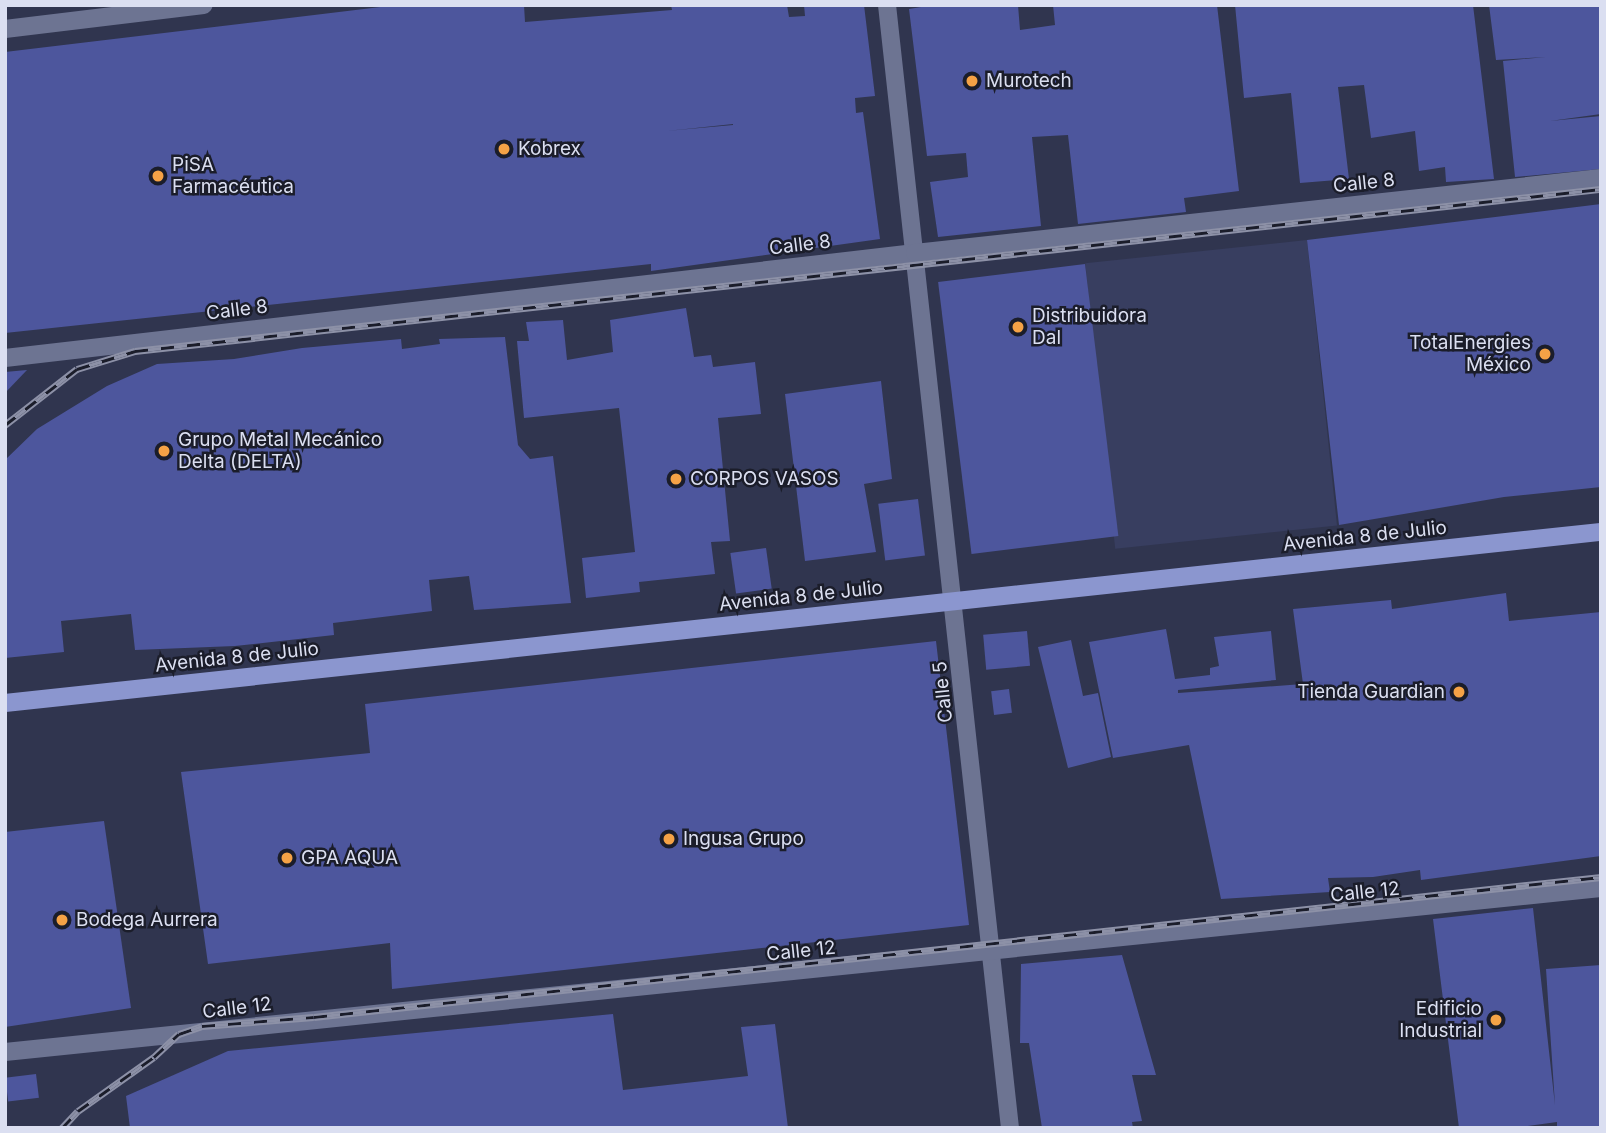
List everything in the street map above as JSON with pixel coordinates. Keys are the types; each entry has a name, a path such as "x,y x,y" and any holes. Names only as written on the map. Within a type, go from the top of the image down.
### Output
{"main road":[{"name":"Avenida 8 de Julio","path":"5,703 1601,532"}],"street":[{"path":"5,29 204,5"},
{"name":"Calle 5","path":"887,5 993,953 1010,1128"},
{"name":"Calle 8","path":"5,358 915,253 1601,178"},
{"name":"Calle 12","path":"5,1052 993,953 1601,888"}],"shaded area":[{"path":"1307,240 1337,525 1115,549 1085,263"}],"building":[{"path":"397,5 524,5 525,22 672,10 671,5 787,5 789,17 805,16 804,5 864,5 875,96 855,98 856,113 863,112 880,239 651,271 651,264 5,333 5,52","holes":["733,124 733,125 666,131"]},
{"path":"933,5 1018,5 1020,30 1055,25 1053,5 1217,5 1239,191 1184,198 1186,212 1078,224 1068,135 1032,137 1041,226 938,237 930,182 968,177 966,153 927,156 909,9"},
{"path":"1235,5 1473,5 1494,179 1446,182 1445,167 1419,171 1415,131 1371,138 1364,85 1338,87 1349,179 1300,183 1291,93 1244,98"},
{"path":"1489,5 1601,5 1601,114 1550,121 1601,116 1601,169 1515,177 1503,61 1546,57 1496,60"},
{"path":"1601,204 1601,487 1504,497 1339,525 1307,240"},
{"path":"1085,264 1118,536 971,554 938,282"},
{"name":"CORPOS VASOS","path":"686,308 694,357 711,355 713,367 755,362 761,414 718,418 730,541 711,542 715,574 639,582 640,592 586,598 582,558 635,552 619,408 524,418 517,341 529,341 526,322 563,320 567,360 613,352 610,320"},
{"path":"505,337 518,445 530,459 553,456 571,603 474,610 469,576 429,580 432,611 333,623 334,635 235,646 135,650 131,614 61,621 64,652 5,658 5,460 37,429 107,386 157,364 234,359 302,348 401,339 402,349 440,344 439,339"},
{"path":"27,370 5,393 5,372"},
{"path":"881,381 892,479 864,484 876,552 805,561 785,394"},
{"path":"918,499 925,556 885,560 878,504"},
{"path":"766,548 772,589 736,594 730,553"},
{"path":"1506,593 1509,621 1601,612 1601,856 1421,880 1420,870 1373,877 1328,878 1330,892 1221,899 1189,745 1113,758 1089,642 1166,629 1175,679 1210,675 1210,668 1219,666 1214,637 1271,631 1276,680 1178,690 1178,693 1303,684 1293,609 1391,600 1392,609"},
{"path":"1027,631 1030,666 986,670 983,635"},
{"path":"1071,640 1083,696 1098,693 1111,757 1068,768 1038,647"},
{"name":"Ingusa Grupo","path":"936,641 969,925 392,989 390,943 208,964 181,772 370,753 365,704"},
{"path":"1009,689 1012,713 994,715 991,691"},
{"name":"Bodega Aurrera","path":"104,821 131,1008 5,1027 5,832"},
{"name":"Edificio Industrial","path":"1533,908 1555,1105 1546,969 1601,965 1601,1128 1557,1128 1557,1122 1514,1128 1459,1128 1433,919"},
{"path":"1122,955 1156,1075 1132,1075 1142,1121 1132,1122 1133,1128 1042,1128 1029,1043 1020,1043 1021,964"},
{"path":"613,1014 623,1090 748,1076 741,1027 775,1024 788,1128 130,1128 126,1096 228,1051"},
{"path":"36,1074 39,1098 8,1102 5,1078"}],"railway":[{"path":"5,425 77,369 135,351 1601,189"},
{"path":"62,1128 78,1111 154,1057 179,1034 202,1026 314,1017 1601,877"}],"place":[{"name":"Murotech","path":"972,81"},
{"name":"Kobrex","path":"504,149"},
{"name":"PiSA Farmacéutica","path":"158,176"},
{"name":"Distribuidora Dal","path":"1018,327"},
{"name":"TotalEnergies México","path":"1545,354"},
{"name":"Grupo Metal Mecánico Delta (DELTA)","path":"164,451"},
{"name":"CORPOS VASOS","path":"676,479"},
{"name":"Tienda Guardian","path":"1459,692"},
{"name":"Ingusa Grupo","path":"669,839"},
{"name":"GPA AQUA","path":"287,858"},
{"name":"Bodega Aurrera","path":"62,920"},
{"name":"Edificio Industrial","path":"1496,1020"}]}
